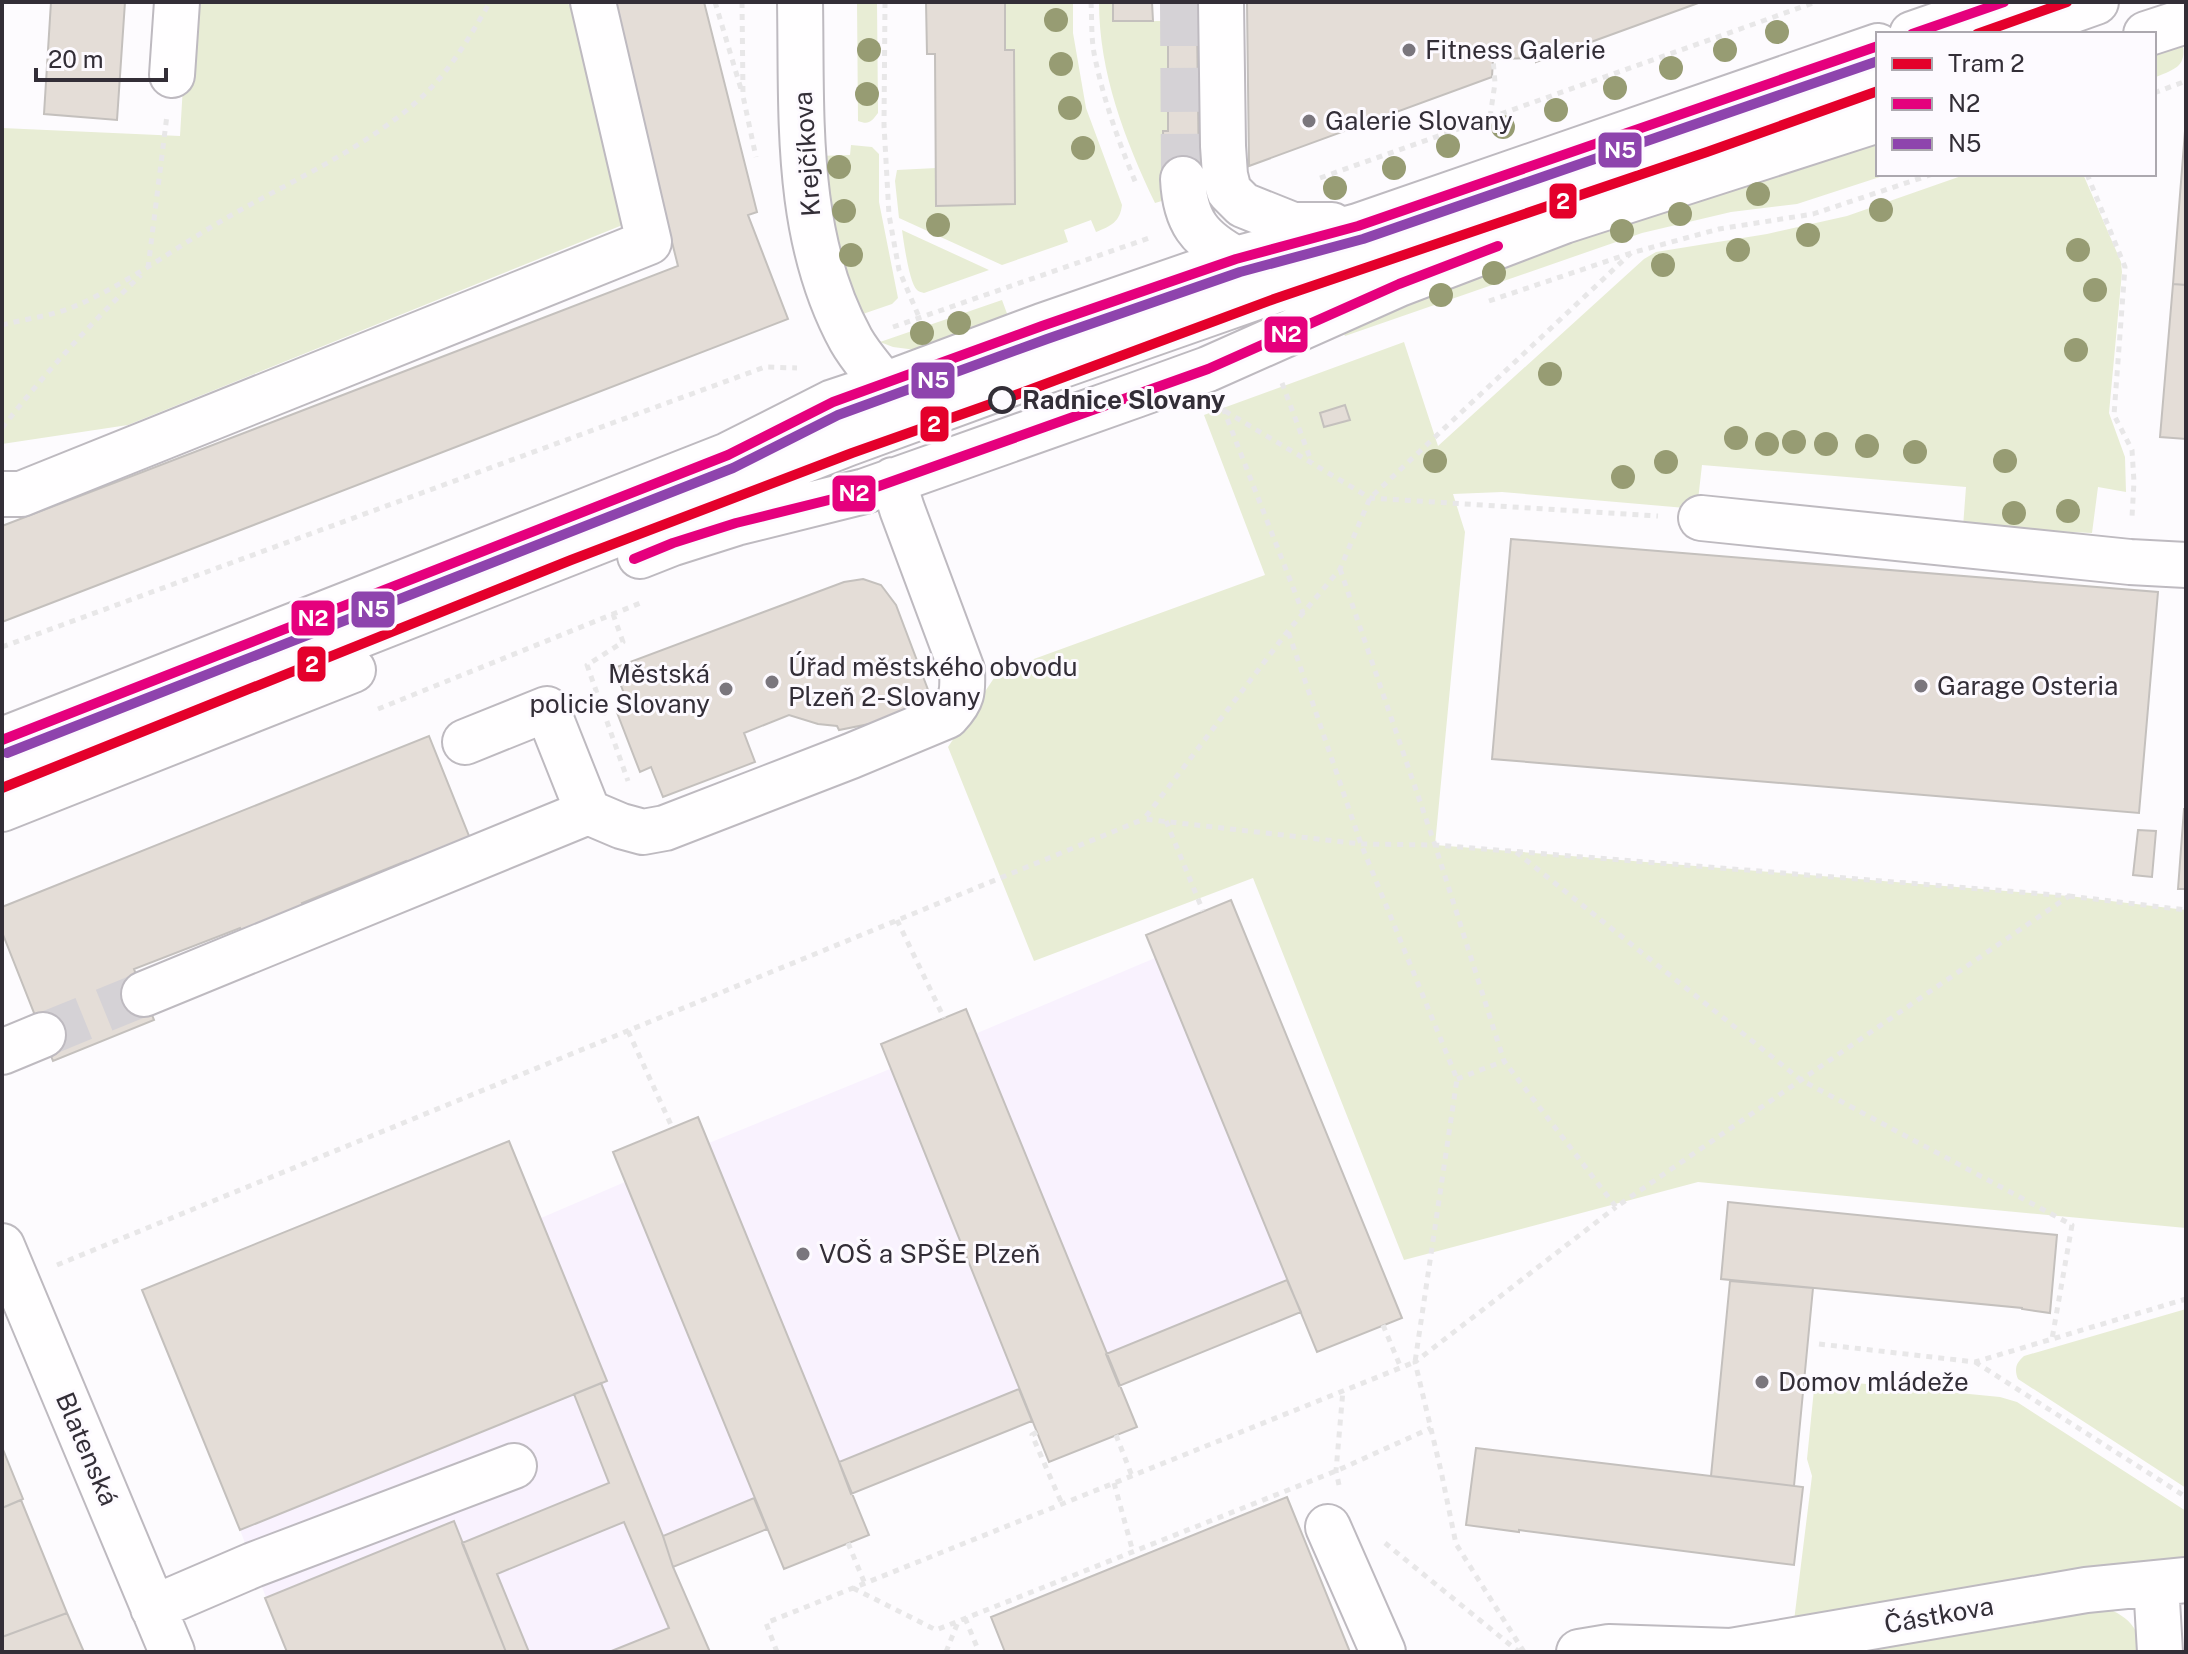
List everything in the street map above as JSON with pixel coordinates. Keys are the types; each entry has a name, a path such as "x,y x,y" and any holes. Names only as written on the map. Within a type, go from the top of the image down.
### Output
{"street":[{"path":"172,75 177,2"},
{"path":"2,494 21,494 649,242 593,2"},
{"name":"Krejčíkova","path":"800,2 803,152 810,225 831,295 852,342 884,385"},
{"path":"1221,2 1223,146 1229,191 1243,205 1293,225 1358,226"},
{"path":"1918,32 2004,2"},
{"path":"2012,32 2096,2"},
{"path":"2152,32 2186,21"},
{"path":"2,740 713,461 833,402 1236,259 1358,226 1876,47"},
{"path":"2,776 849,443 1876,80"},
{"path":"2,809 673,543 736,523 865,491 1208,369 1399,284 1564,221 1876,121"},
{"path":"1183,179 1184,197 1194,225 1214,247 1236,259"},
{"path":"144,994 605,819 643,832 665,828 947,716 963,695 962,670 893,480"},
{"path":"1701,518 2130,562 2186,565"},
{"path":"465,742 547,709 605,819"},
{"path":"2,1052 43,1035"},
{"name":"Blatenská","path":"10,1264 172,1652"},
{"path":"153,1608 253,1565 514,1466"},
{"path":"1336,1513 1383,1652"},
{"name":"Částkova","path":"1579,1652 1609,1647 1731,1651 2086,1590 2171,1582 2160,1652"}],"path":[{"path":"2,325 70,308 115,287 198,234 361,142 415,104 456,60 490,2"},
{"path":"715,2 743,96"},
{"path":"885,2 884,125 889,215 899,270 919,317"},
{"path":"1490,118 1495,83 1493,59"},
{"path":"2,428 35,385 93,321 148,268 172,75"},
{"path":"2156,92 2186,81"},
{"path":"1144,819 1288,631 1340,569 1370,498 1631,253 1719,229 1813,214 1927,176"},
{"path":"2088,176 2125,267 2114,415 2132,450 2134,482 2130,562"},
{"path":"2,647 765,367 805,368"},
{"path":"1278,373 1313,464"},
{"path":"1221,402 1303,613"},
{"path":"1224,411 1370,498 1701,518"},
{"path":"1340,569 1435,845 1504,1061 1616,1207"},
{"path":"376,709 653,598"},
{"path":"605,819 634,799 587,665 623,642 613,614"},
{"path":"1288,631 1361,844 1457,1079 1415,1362 1456,1544 1522,1652"},
{"path":"10,1264 628,1031 1144,819 1361,844 1435,845 2069,896 2186,910"},
{"path":"1166,821 1203,911"},
{"path":"1515,852 1801,1080 2072,1225 2052,1339"},
{"path":"777,1652 766,1623 1415,1362 1616,1207 2069,896"},
{"path":"897,920 944,1018"},
{"path":"628,1031 672,1127"},
{"path":"1457,1079 1504,1061"},
{"path":"1819,1344 1975,1362 2186,1299"},
{"path":"1383,1325 1401,1368"},
{"path":"1975,1362 2186,1497"},
{"path":"1336,1513 1343,1390"},
{"path":"853,1588 936,1630 1336,1471 1431,1428"},
{"path":"1037,1432 1032,1435 1062,1504"},
{"path":"1116,1435 1132,1476"},
{"path":"1114,1483 1133,1552"},
{"path":"1383,1542 1522,1652"},
{"path":"848,1543 865,1584"},
{"path":"946,1652 962,1619"},
{"path":"962,1619 979,1652"}],"shaded area":[{"name":"VOŠ a SPŠE Plzeň","path":"1231,900 1402,1318 1317,1352 1300,1312 1120,1386 1136,1427 1049,1462 1032,1421 852,1494 869,1535 784,1569 767,1530 674,1567 710,1652 287,1652 142,1290 509,1141 541,1218 625,1182 613,1152 698,1117 709,1143 890,1069 881,1044 966,1009 975,1034 1155,958 1146,935"}],"green space":[{"path":"188,2 567,2 630,222 128,425 2,444 2,128 180,136"},
{"path":"857,2 877,2 878,113 867,123 858,121"},
{"path":"1005,2 1073,2 1073,33 1086,108 1122,205 1117,219 1106,228 1096,232 1091,220 1064,230 1068,242 1002,265 899,218 895,181 897,170 936,168 936,206 1015,204 1014,51 1005,50"},
{"path":"1099,2 1113,2 1114,21 1168,21 1168,131 1163,132 1164,179 1172,198 1155,203 1124,130 1109,80"},
{"path":"2182,41 2181,62 2156,77 2156,49"},
{"path":"1876,136 1876,176 1883,176 1797,204 1731,212 1642,233 1345,336 1341,327 1416,294"},
{"path":"851,145 872,147 879,154 879,202 898,298 892,304 857,316 842,270 816,156 850,155"},
{"path":"1961,176 2084,176 2121,262 2109,413 2125,457 2126,492 2098,487 2092,533 1963,527 1966,487 1702,465 1697,509 1502,492 1453,494 1465,532 1435,845 2069,896 2186,910 2186,1228 1698,1182 1404,1260 1253,878 1034,961 948,747 998,672 1265,575 1204,415 1404,342 1438,446 1644,259 1656,252 1767,234 1847,216"},
{"path":"902,230 989,270 924,293 919,291 909,271"},
{"path":"1002,300 1009,319 916,350 880,342"},
{"path":"2186,1309 2186,1488 2018,1379 2016,1366 2024,1356"},
{"path":"1815,1379 2000,1397 2017,1402 2186,1511 2186,1561 1793,1629 1812,1476 1807,1459"},
{"path":"2089,1602 2125,1618 2136,1632 2141,1652 1798,1652"}],"building":[{"path":"51,2 125,2 117,120 44,114"},
{"path":"704,2 757,212 748,215 788,319 2,622 2,526 678,266 612,3"},
{"path":"926,2 1005,2 1005,50 1014,50 1015,204 936,206 935,54 927,54"},
{"path":"1113,2 1152,2 1153,21 1113,21"},
{"name":"Galerie Slovany","path":"1247,2 1701,2 1536,62 1536,58 1493,59 1492,77 1249,166"},
{"path":"1168,21 1197,21 1199,179 1164,179 1163,131 1168,131"},
{"path":"2186,131 2186,285 2173,284"},
{"path":"2173,284 2186,285 2186,439 2160,437"},
{"path":"1345,405 1350,420 1324,427 1320,413"},
{"path":"1511,539 2158,592 2139,813 1492,759"},
{"name":"Úřad městského obvodu Plzeň 2-Slovany","path":"863,579 881,585 896,605 930,695 895,716 839,730 837,726 789,715 744,733 755,762 663,797 651,767 640,772 616,710 629,706 614,668 844,582"},
{"path":"429,736 473,846 410,871 406,861 302,903 306,913 244,938 240,928 134,969 154,1020 53,1061 2,932 2,907"},
{"path":"2184,809 2186,889 2178,889"},
{"path":"2138,830 2156,831 2152,877 2133,875"},
{"path":"1231,900 1402,1318 1317,1352 1146,935"},
{"path":"966,1009 1137,1427 1049,1462 881,1044"},
{"path":"698,1117 869,1535 784,1569 613,1152"},
{"path":"509,1141 607,1381 240,1530 142,1290"},
{"path":"1728,1202 2057,1235 2050,1313 1721,1279"},
{"path":"1287,1280 1301,1312 1119,1386 1106,1354"},
{"name":"Domov mládeže","path":"1730,1281 1813,1288 1794,1486 1711,1476"},
{"path":"601,1383 710,1652 609,1652 669,1628 624,1522 497,1574 529,1652 506,1652 462,1543 609,1483 574,1394"},
{"path":"1019,1389 1032,1421 851,1494 839,1462"},
{"path":"2,1447 23,1499 2,1508"},
{"path":"1476,1448 1803,1487 1794,1565 1466,1525"},
{"path":"1287,1497 1350,1652 1005,1652 991,1617"},
{"path":"754,1498 767,1529 673,1567 663,1536"},
{"path":"21,1500 67,1613 2,1637 2,1508"},
{"path":"454,1521 506,1652 287,1652 265,1598"},
{"path":"67,1613 84,1652 2,1652 2,1637"}],"tunnel":[{"path":"1182,2 1183,179"},
{"path":"43,1035 144,994"}],"tram line":[{"name":"2","path":"1983,32 2067,2"},
{"name":"2","path":"2,788 571,560 852,453 1274,299 1876,92"}],"transit line":[{"name":"N2","path":"1918,32 2004,2"},
{"name":"N2","path":"2,740 728,455 833,402 1236,259 1358,226 1876,47"},
{"name":"N5","path":"7,753 733,468 838,415 1240,272 1363,239 1876,62"},
{"name":"N2","path":"634,559 736,523 865,491 1208,369 1399,284 1498,246"}],"place":[{"name":"Fitness Galerie","path":"1409,50"},
{"name":"Galerie Slovany","path":"1309,121"},
{"name":"Radnice Slovany","path":"1002,400"},
{"name":"Úřad městského obvodu Plzeň 2-Slovany","path":"772,682"},
{"name":"Garage Osteria","path":"1921,686"},
{"name":"Městská policie Slovany","path":"726,689"},
{"name":"VOŠ a SPŠE Plzeň","path":"803,1254"},
{"name":"Domov mládeže","path":"1762,1382"}]}
